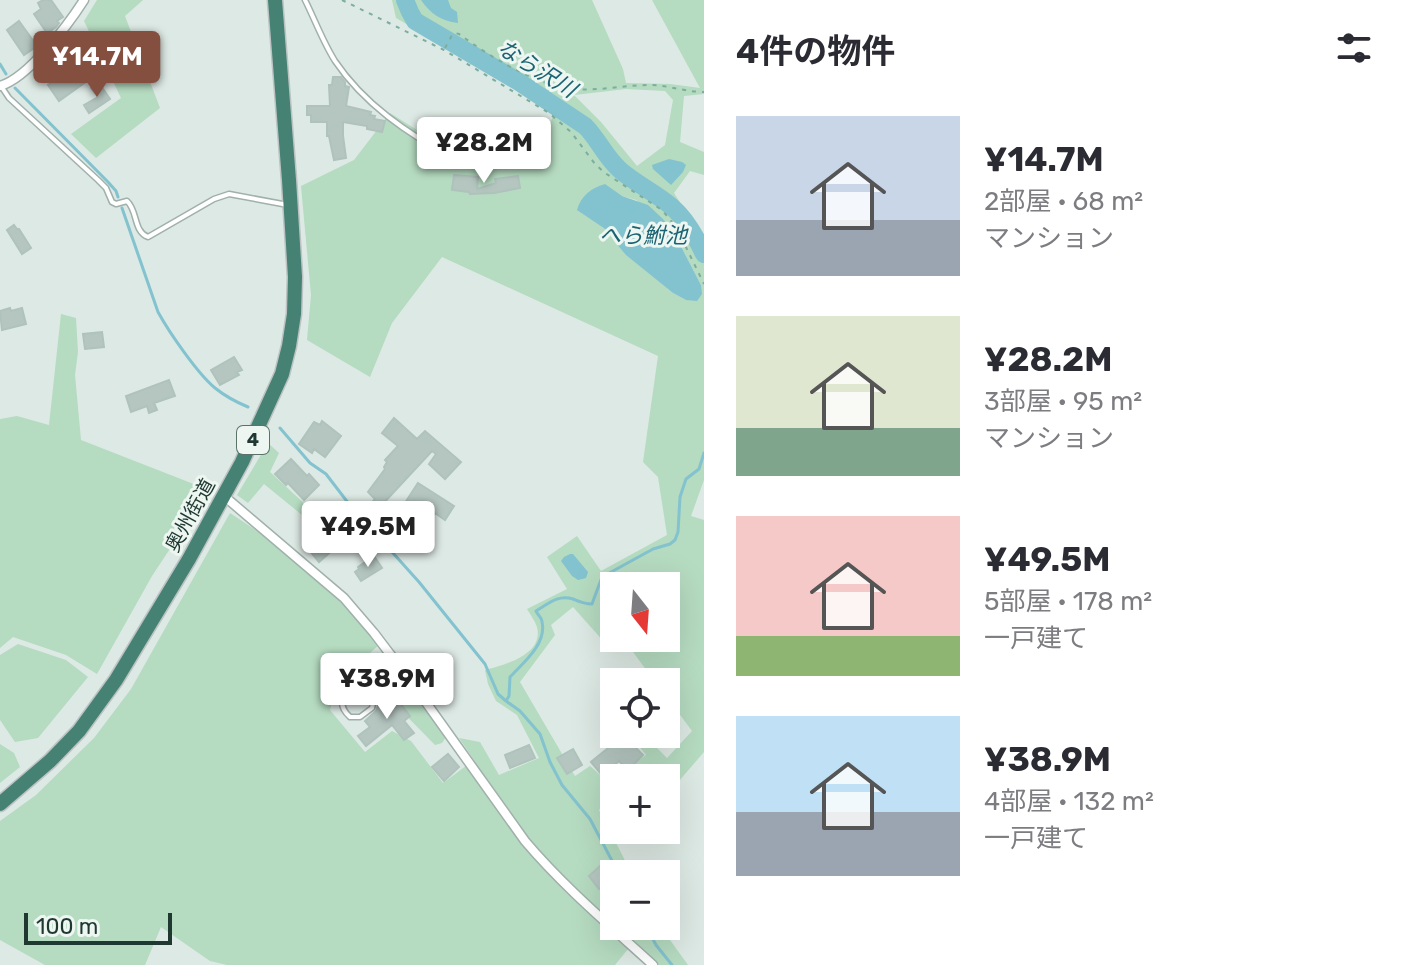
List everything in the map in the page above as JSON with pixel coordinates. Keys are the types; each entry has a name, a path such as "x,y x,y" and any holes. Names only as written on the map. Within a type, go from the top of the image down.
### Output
{"highway":[{"name":"奥州街道","path":"0,804 79,731 116,680 224,496 282,374 294,314 295,277 275,0"}],"street":[{"path":"0,86 16,79 32,64 84,0"},
{"path":"224,496 344,598 532,849 584,903 653,965"}],"lane":[{"path":"305,0 333,58 359,90 398,125 453,158"},
{"path":"0,86 9,98 106,188 112,202 127,201 131,204 143,237 229,194 290,205"},
{"path":"387,657 372,708 360,717 350,717 341,704 341,696 387,657"}],"path":[{"path":"342,0 444,50 549,113 571,132 605,173 662,210 682,239 704,284"},
{"path":"444,50 452,35 459,34 530,77 568,89 666,85 684,91 704,92"}],"green space":[{"path":"97,0 143,0 125,16 160,108 96,158 71,134 121,98 84,21"},
{"path":"392,0 592,0 623,69 626,83 700,88 652,0 704,0 704,94 684,96 680,142 704,152 704,175 690,171 674,193 704,240 704,480 691,516 704,520 704,752 680,780 680,764 632,764 646,755 641,748 657,748 667,758 680,748 692,731 680,715 680,668 645,668 633,652 680,652 680,572 600,572 600,637 573,607 551,625 555,635 520,682 575,776 590,766 600,775 600,844 617,844 625,860 600,860 600,940 670,940 688,965 659,965 633,943 615,965 227,965 210,961 161,927 145,965 45,965 0,940 0,821 36,795 94,738 131,689 230,513 281,547 352,611 379,645 337,682 330,710 365,752 392,731 411,741 443,783 474,760 459,738 480,742 499,775 539,758 517,715 496,701 485,670 512,662 529,652 538,637 537,627 527,609 567,589 547,557 577,536 601,571 667,535 658,477 643,462 658,356 442,257 392,323 370,377 307,340 311,295 301,186 354,160 390,113 417,130 493,140 525,165 542,143 554,114 542,103 396,18","holes":["626,89 665,91 673,100 665,145 637,166 574,95","622,196 636,200 673,231 701,285 697,300 686,300 673,293 625,253 611,233 578,210"]},
{"path":"61,314 76,318 78,352 75,375 81,440 209,490 152,576 97,674 66,655 13,637 0,648 0,419 17,416 49,425"},
{"path":"268,443 279,453 270,472 306,505 302,515 264,484 248,503 237,495"},
{"path":"18,644 66,660 88,677 38,738 15,742 0,720 0,655"},
{"path":"393,665 446,737 442,743 435,745 382,691 385,669"},
{"path":"0,744 14,753 20,767 0,783"}],"water":[{"path":"421,0 448,0 457,12 458,23 437,16"},
{"path":"669,159 686,165 671,185 652,165"},
{"name":"へら鮒池","path":"605,184 622,196 648,205 673,231 701,285 702,294 697,301 686,300 673,293 626,255 611,233 577,210 587,193"},
{"path":"570,554 588,572 586,578 578,580 572,576 561,561"}],"building":[{"path":"51,0 63,17 47,33 34,14 41,9 38,3"},
{"path":"19,21 37,46 24,55 7,30"},
{"path":"76,65 87,81 59,101 48,85"},
{"path":"333,77 341,77 345,86 349,87 346,106 371,112 374,119 385,121 382,132 343,122 346,158 334,160 327,136 327,122 311,122 311,115 307,115 307,106 330,106 329,85 332,85"},
{"path":"99,83 110,99 89,113 84,105 98,97 91,88"},
{"path":"530,141 540,149 529,164 519,156"},
{"path":"454,175 478,177 477,189 496,183 495,179 518,176 520,188 470,194 452,190"},
{"path":"14,225 31,248 22,254 7,230"},
{"path":"10,308 11,311 22,308 26,324 2,330 0,311"},
{"path":"102,332 104,347 85,349 83,334"},
{"path":"234,357 242,370 237,372 239,375 220,385 211,370"},
{"path":"169,380 175,396 154,403 157,410 149,413 147,406 131,412 126,396"},
{"path":"394,418 417,439 425,431 461,462 445,479 429,464 436,454 432,451 379,508 395,524 384,534 370,521 374,517 366,509 375,499 368,492 385,469 385,460 398,446 382,433"},
{"path":"322,421 341,436 325,457 299,444 314,422 320,425"},
{"path":"291,459 319,485 304,500 275,474"},
{"path":"418,483 454,506 445,520 435,513 419,540 401,531 413,508 405,503"},
{"path":"325,538 334,549 319,562 310,551"},
{"path":"374,556 382,568 361,581 355,572"},
{"path":"393,694 410,716 404,721 414,733 404,740 392,725 366,746 358,736 370,727 365,721"},
{"path":"529,745 535,758 510,768 505,755"},
{"path":"608,748 636,748 643,755 634,764 619,761 600,764 600,773 591,762"},
{"path":"573,749 582,765 567,774 557,758"},
{"path":"448,754 459,767 444,781 432,767"},
{"path":"600,866 599,889 589,876"}],"waterway":[{"name":"なら沢川","path":"405,0 415,21 519,82 585,126 620,170 677,212 704,254"},
{"path":"0,64 6,74"},
{"path":"15,88 108,182 118,197"},
{"path":"122,208 158,312 169,330 192,363 215,388 248,407"},
{"path":"280,428 310,463 326,474 419,582 485,664 498,694 506,701"},
{"path":"612,860 590,819 562,785 540,734 520,711 506,701 510,677 533,652 541,638 542,621 536,611 553,600 563,598 592,604 602,577 675,540 680,497 686,479 699,469 704,453"},
{"path":"653,940 672,965"}]}
